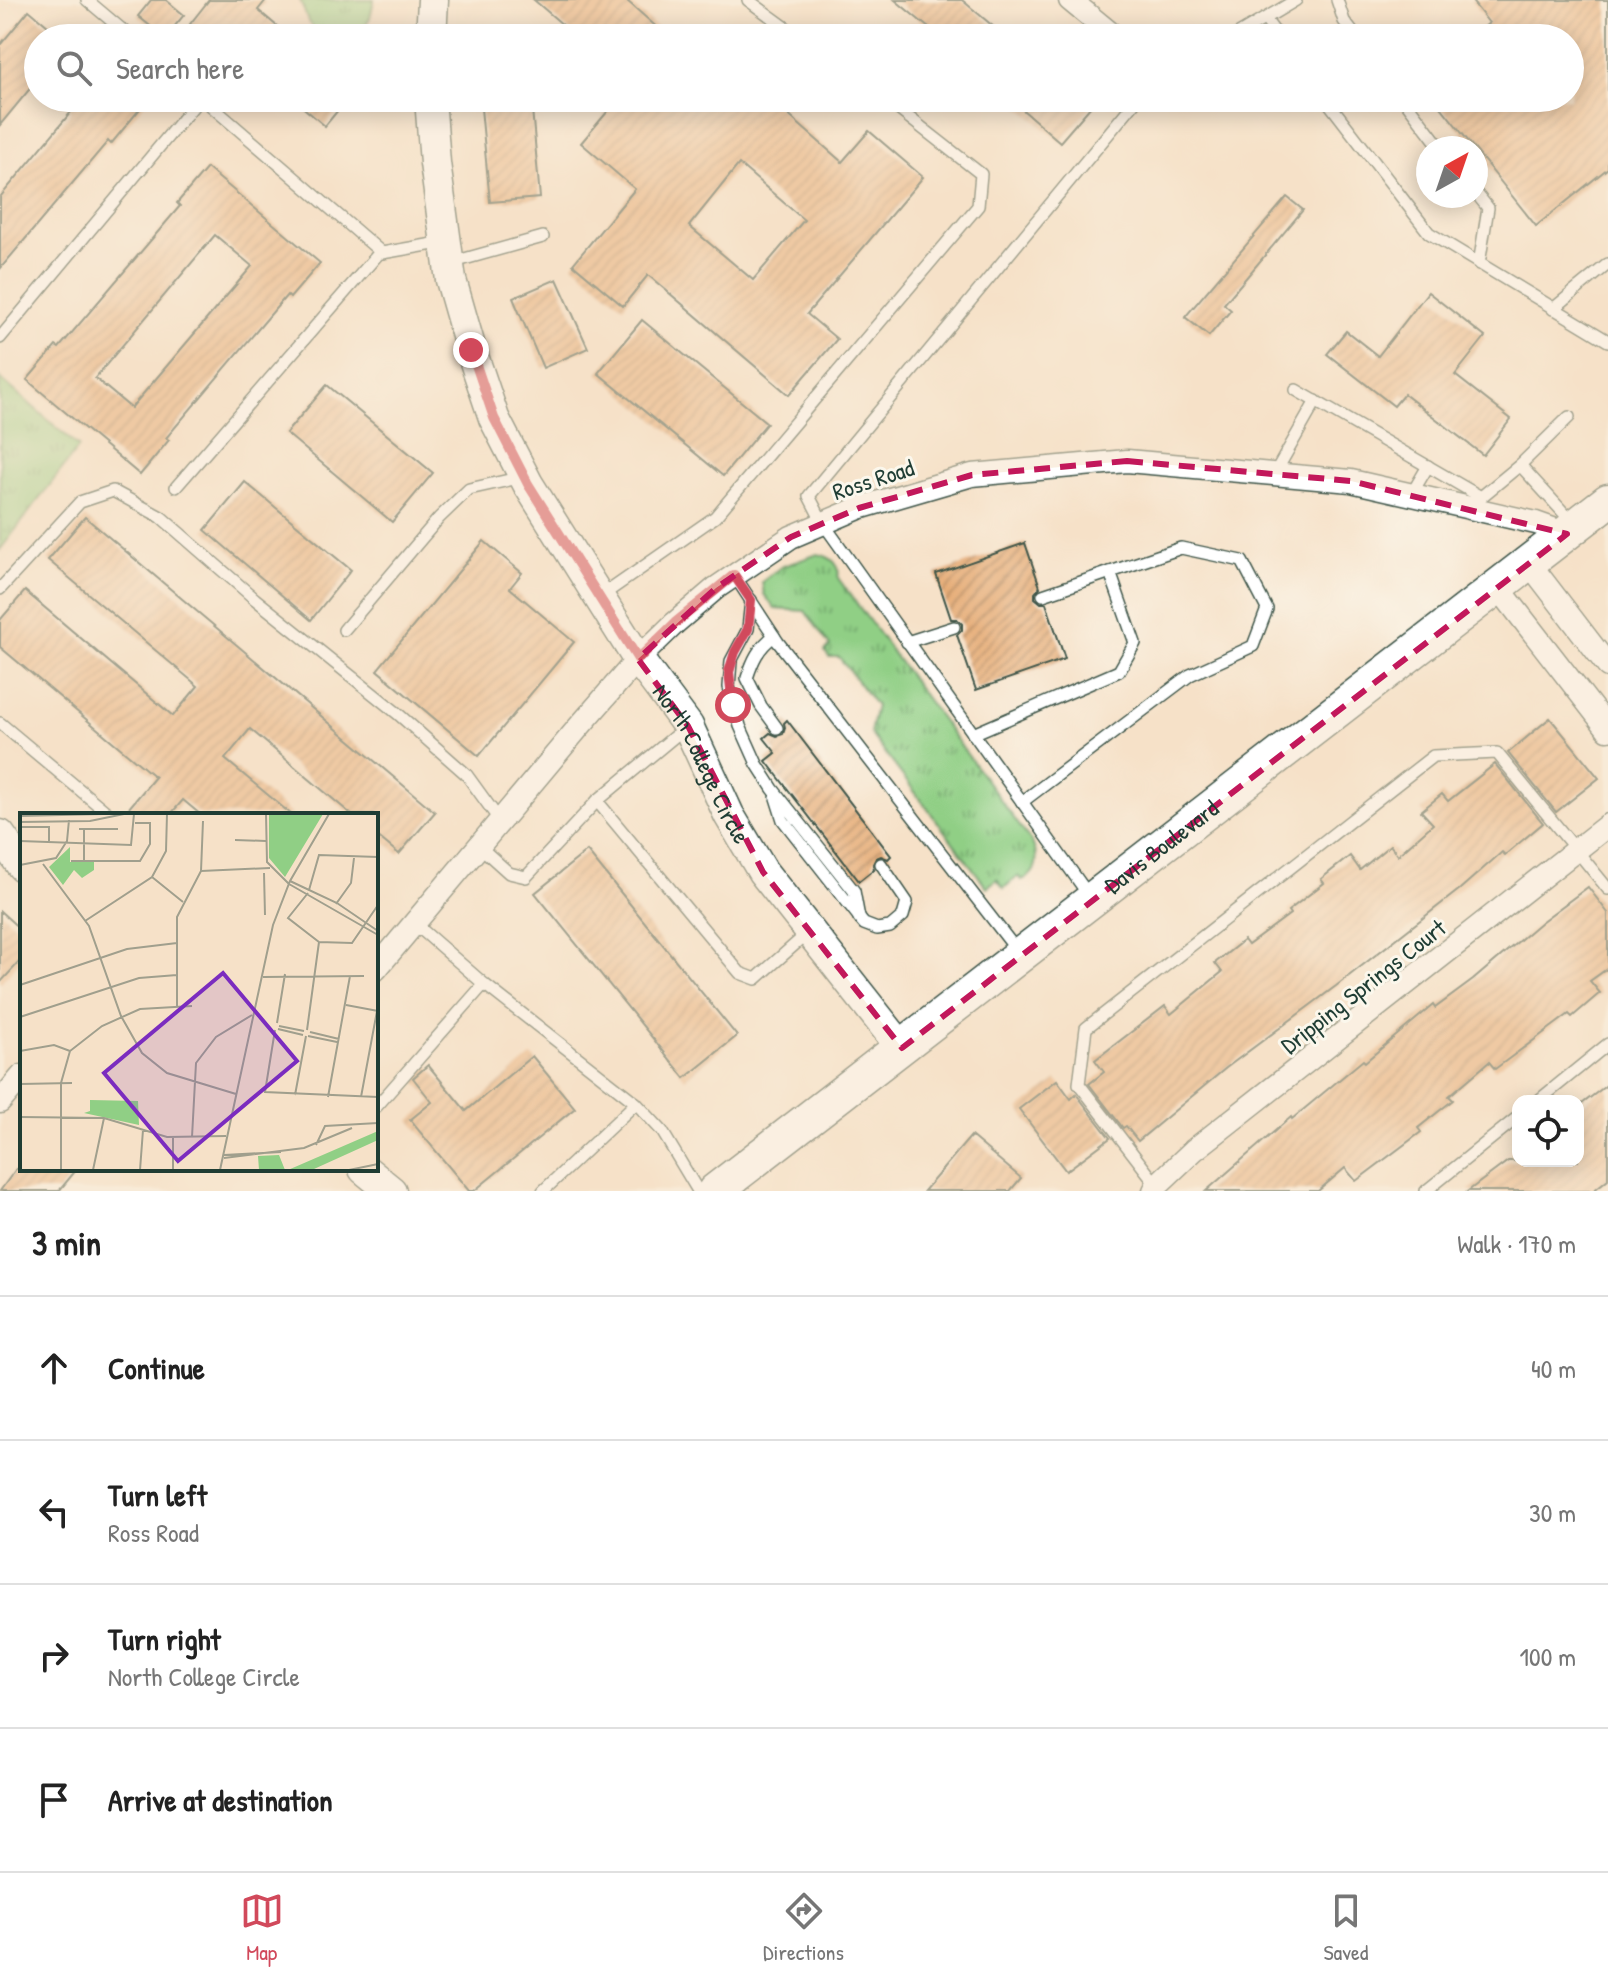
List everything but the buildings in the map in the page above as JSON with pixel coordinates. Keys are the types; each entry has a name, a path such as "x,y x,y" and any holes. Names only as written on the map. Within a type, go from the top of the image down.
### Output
{"main road":[{"name":"Davis Boulevard","path":"715,1191 1608,501"}],"street":[{"path":"432,24 433,0"},
{"path":"1070,0 1099,24"},
{"name":"North College Circle","path":"431,112 447,253 471,350 494,418 524,476 638,659 688,726 729,815 763,872 902,1048"},
{"name":"Ross Road","path":"378,967 638,659 675,623 734,575 791,537 859,508 972,475 1127,461 1351,481 1571,530"},
{"path":"1529,563 1608,666"},
{"path":"1498,587 1608,729"},
{"name":"Dripping Springs Court","path":"1156,1188 1194,1150 1608,825"},
{"path":"0,835 20,863"},
{"path":"0,1102 20,1078"}],"lane":[{"path":"87,0 115,24"},
{"path":"748,0 781,24"},
{"path":"1256,24 1296,0"},
{"path":"1337,0 1346,24"},
{"path":"1265,19 1269,24"},
{"path":"0,338 189,112"},
{"path":"217,112 380,252 447,253 543,237"},
{"path":"600,597 715,517 978,206 981,174 902,112"},
{"path":"1092,901 823,523 809,496 1126,112"},
{"path":"1336,112 1429,233 1608,341"},
{"path":"1414,112 1432,136"},
{"path":"1479,264 1488,208"},
{"path":"176,487 380,252"},
{"path":"1553,309 1608,264"},
{"path":"1296,390 1481,497 1520,465 1569,417"},
{"path":"1275,473 1316,401"},
{"path":"1520,465 1571,530"},
{"path":"1411,495 1428,466"},
{"path":"344,630 439,518 469,489 524,476"},
{"path":"0,589 80,502 113,491 161,517 255,599 397,713 466,774 500,821"},
{"path":"1022,802 1190,675 1253,646 1267,609 1242,561 1181,548 1043,595"},
{"path":"973,734 1119,671 1135,643 1110,572"},
{"path":"734,575 774,636 1020,955"},
{"path":"751,600 748,629 731,661 729,687 740,726 757,764 773,789 854,891 859,918 870,928 884,930 896,924 907,902 881,864"},
{"path":"907,642 954,627"},
{"path":"774,636 758,652 747,678 761,706 777,728"},
{"path":"0,723 108,813"},
{"path":"479,846 509,873 526,877 597,801 688,726"},
{"path":"1156,1188 1079,1084 1086,1028 1433,756 1497,753 1608,889"},
{"path":"597,801 740,973 756,979 809,932"},
{"path":"414,923 484,984 636,1103 662,1131 698,1191"},
{"path":"378,1105 484,984"},
{"path":"1545,1095 1608,1044"},
{"path":"543,1191 636,1103"},
{"path":"1426,1191 1512,1122"}],"highlighted area":[{"path":"1127,461 1351,481 1567,534 1092,901 902,1048 763,872 688,726 638,659 716,588 791,537 859,508 972,475"}],"green space":[{"path":"300,0 374,0 366,24 311,24"},
{"path":"0,378 79,447 0,550"},
{"path":"818,554 831,559 836,565 838,578 1032,843 1036,865 1027,878 1021,880 1018,876 1004,888 997,879 987,887 870,733 876,706 839,657 829,657 825,651 830,646 805,611 775,609 764,594 762,582 781,567"}],"route":[{"path":"471,350 494,418 528,484 638,659 675,623 734,575 751,600 748,629 731,661 729,672 733,705"}]}
